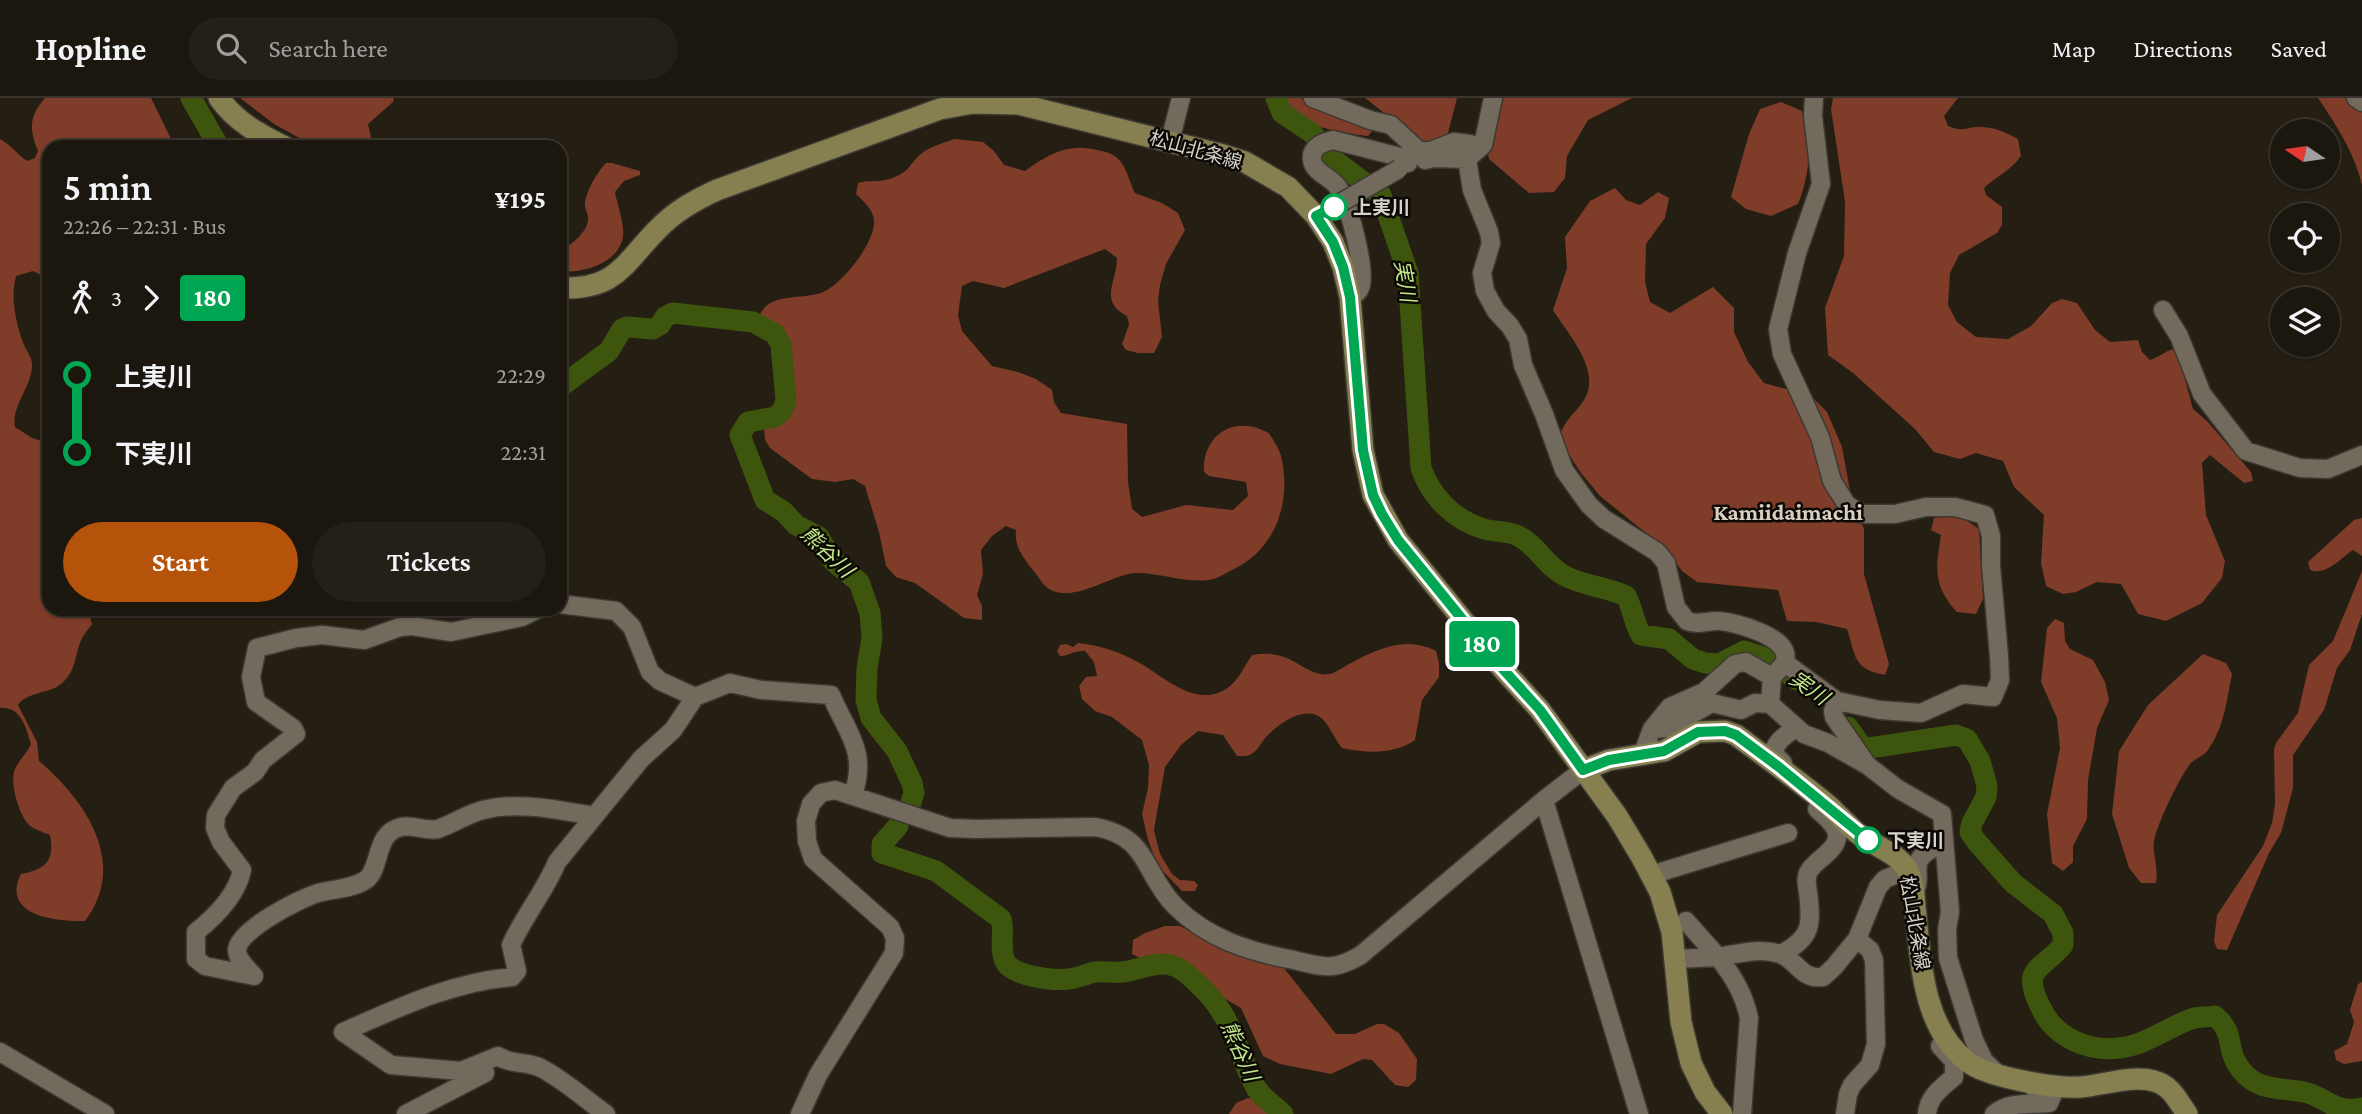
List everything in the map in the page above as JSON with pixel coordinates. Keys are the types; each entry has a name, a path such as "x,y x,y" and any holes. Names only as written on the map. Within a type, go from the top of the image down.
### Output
{"main road":[{"path":"219,98 232,116 272,140"},
{"name":"松山北条線","path":"567,288 601,283 615,275 656,230 691,202 717,190 940,109 973,103 1018,104 1245,162 1325,211 1350,297 1363,450 1373,495 1398,540 1501,667 1540,710 1616,817 1651,875 1666,906 1676,959 1681,1022 1691,1063 1705,1092 1722,1114"},
{"name":"松山北条線","path":"1583,770 1609,760 1664,751 1698,732 1725,731 1736,735 1829,807 1857,833 1900,860 1907,870 1911,877 1921,968 1932,1008 1949,1050 1973,1066 2032,1082 2078,1087 2153,1080 2173,1092 2187,1114"}],"street":[{"path":"1170,141 1181,98"},
{"path":"1313,98 1370,120 1391,125 1419,150 1431,151 1454,142 1470,144 1472,190 1491,243 1482,273 1485,291 1496,311 1518,339 1523,365 1564,470 1596,512 1657,552 1666,563 1676,607 1687,621 1704,624 1717,621 1756,630 1774,639 1785,652 1770,704"},
{"path":"1325,211 1404,166 1435,158 1470,155 1483,145 1493,98"},
{"path":"1642,756 1653,729 1670,707 1704,692 1735,664 1746,662 1778,670 1835,705 1921,713 1963,694 1993,697 2000,680 1991,536 1985,515 1955,507 1926,507 1895,514 1862,514 1847,505 1832,481 1820,437 1779,344 1778,329 1797,253 1821,184 1813,116 1814,98"},
{"path":"2356,98 2362,102"},
{"path":"1350,297 1357,294 1361,287 1362,273 1357,242 1338,187 1311,161 1320,145 1347,142 1400,157 1404,166"},
{"path":"2163,310 2179,336 2202,394 2246,451 2300,468 2328,469 2362,455"},
{"path":"567,606 616,611 632,626 650,671 660,681 695,697"},
{"path":"524,616 451,632 412,626 400,627 364,640 322,635 296,638 257,648 251,677 256,702 293,727 296,733 263,760 255,772 233,788 220,806 215,828 221,842 242,870 240,881 229,898 197,932 196,959 205,966 254,976 237,955 237,947 245,934 314,894 364,881 372,875 379,847 393,830 404,826 424,830 437,829 483,810 513,807 538,807 594,816"},
{"path":"507,1062 498,1056 461,1071 391,1065 343,1032 401,1006 459,985 512,977 517,971 511,945 557,862 641,759 673,730 695,697 730,683 761,690 831,695 857,748 859,779 853,795"},
{"path":"1653,729 1667,727 1712,703 1741,710 1755,703 1770,704 1795,728 1867,765 1898,789 1942,814 1950,912 1947,929 1948,958 1974,1040 1984,1060 1998,1074"},
{"path":"1835,705 1845,734 1867,765"},
{"path":"1779,767 1783,763 1773,753 1774,748 1795,728"},
{"path":"800,1114 818,1075 894,953 895,938 890,927 813,859 807,841 806,821 811,804 821,793 835,790 950,828 1095,827 1113,831 1133,844 1162,891 1176,907 1211,934 1233,945 1268,955 1331,968 1346,964 1361,955 1583,770"},
{"path":"1781,954 1804,939 1810,928 1806,880 1809,871 1836,842 1837,836 1834,826 1799,789 1796,781"},
{"path":"1544,800 1639,1114"},
{"path":"1651,875 1788,833"},
{"path":"1913,892 1918,884 1918,863 1921,857 1939,845 1944,838"},
{"path":"1676,959 1718,957 1753,951 1781,954 1808,977 1822,977 1857,939 1878,887 1885,878 1907,870"},
{"path":"1686,921 1739,986 1749,1018 1742,1114"},
{"path":"1845,1114 1848,1094 1870,1065 1876,1044 1874,960 1870,950 1857,939"},
{"path":"1926,1020 1936,1042 1949,1050 1954,1061 1954,1077 1936,1093 1927,1107 1927,1114"},
{"path":"0,1052 105,1114"},
{"path":"406,1114 507,1062 540,1067 606,1114"},
{"path":"2032,1082 2032,1087 2036,1090 2078,1096"},
{"path":"1994,1114 2014,1105 2049,1103 2053,1094"}],"shaded area":[{"path":"45,98 151,98 172,140 42,140 42,276 33,271 16,276 14,284 16,320 32,365 29,381 16,412 15,427 42,441 42,616 89,616 92,624 82,638 73,667 64,682 53,689 31,695 18,705 37,742 39,761 72,794 96,834 102,855 103,877 98,899 85,921 47,918 25,908 18,899 17,888 21,874 36,870 46,863 51,844 50,835 29,825 18,806 14,773 31,744 18,714 7,708 0,708 0,139 27,161 35,158 38,151 32,123"},
{"path":"240,98 394,98 393,102 368,124 371,140 303,140 274,124"},
{"path":"1283,98 1300,98 1368,126 1372,131 1368,136 1345,133 1306,122 1287,108"},
{"path":"1365,98 1457,98 1448,133 1436,144 1424,144"},
{"path":"1498,98 1632,98 1588,120 1567,156 1565,178 1554,192 1529,193 1489,159 1487,149"},
{"path":"1833,98 1958,98 1944,116 1948,126 1960,129 1988,127 2018,139 2021,156 1984,188 1986,195 2002,207 2002,225 1997,233 1959,255 1950,273 1948,305 1957,322 1976,337 2008,339 2031,326 2052,303 2062,299 2077,303 2095,330 2110,342 2138,340 2142,352 2150,360 2173,349 2179,357 2193,409 2207,421 2251,472 2253,481 2244,483 2210,455 2202,463 2206,515 2225,561 2222,578 2202,603 2166,621 2138,614 2121,584 2097,582 2076,592 2063,594 2046,586 2041,563 2044,515 2014,487 2003,461 1976,453 1960,459 1934,452 1915,429 1853,373 1828,355 1825,308 1844,256 1845,202 1831,109"},
{"path":"2318,98 2362,98 2362,185 2350,150 2340,132 2340,119 2332,119"},
{"path":"1781,102 1802,111 1807,135 1808,168 1798,204 1771,216 1746,209 1731,197 1749,134 1760,109"},
{"path":"954,139 983,142 1004,165 1025,171 1051,155 1068,149 1087,148 1107,153 1121,162 1135,193 1162,203 1178,213 1185,230 1166,264 1160,285 1158,301 1162,337 1154,353 1126,350 1122,344 1129,325 1127,316 1113,304 1111,290 1117,258 1105,249 1004,288 973,281 962,286 958,315 962,331 992,366 1036,379 1052,390 1054,402 1061,413 1127,424 1128,482 1132,509 1142,517 1186,505 1233,510 1248,496 1246,482 1209,476 1204,472 1206,453 1215,438 1229,428 1253,427 1269,433 1281,456 1284,473 1282,506 1270,536 1249,560 1222,576 1209,580 1135,573 1065,593 1044,585 1019,550 1016,530 1006,526 992,536 981,550 983,574 977,595 982,606 982,620 964,618 915,583 896,577 886,566 865,486 853,479 835,482 812,479 770,448 765,440 764,426 784,384 786,363 779,347 758,320 763,310 778,300 818,294 827,290 842,278 858,259 870,238 874,220 870,209 856,194 858,183 897,176 926,151"},
{"path":"606,163 612,163 640,171 640,175 624,181 615,192 623,236 615,253 608,260 579,271 567,271 567,246 586,228 586,197"},
{"path":"1615,188 1626,200 1640,205 1658,192 1669,198 1665,218 1646,244 1645,282 1650,302 1670,313 1713,287 1734,308 1734,332 1748,362 1764,383 1811,396 1827,412 1842,447 1850,491 1864,529 1864,574 1889,664 1885,675 1861,665 1847,629 1816,622 1787,621 1778,590 1697,582 1682,571 1666,549 1600,496 1559,440 1565,424 1588,391 1589,380 1582,355 1553,310 1567,268 1565,237 1590,201"},
{"path":"1948,516 1966,520 1979,529 1983,599 1976,614 1957,612 1943,593 1940,584 1937,567 1941,535 1931,530 1934,518"},
{"path":"2362,518 2362,556 2353,550 2327,569 2310,570 2308,562 2354,520"},
{"path":"2362,571 2362,614 2350,650 2337,668 2324,710 2293,755 2293,788 2281,833 2269,853 2227,950 2217,949 2214,941 2217,915 2263,846 2272,823 2276,743 2298,713 2309,665 2333,641"},
{"path":"2055,619 2064,623 2065,641 2070,649 2093,660 2105,682 2109,700 2097,728 2088,780 2087,819 2073,846 2073,862 2063,871 2052,863 2047,814 2060,748 2057,718 2041,682 2047,628"},
{"path":"1078,643 1122,654 1181,688 1205,695 1218,693 1230,686 1252,655 1260,654 1280,656 1312,671 1329,674 1381,649 1413,644 1436,651 1439,677 1422,700 1415,740 1398,748 1370,752 1342,748 1323,719 1313,714 1298,715 1278,726 1247,756 1237,756 1223,735 1198,731 1181,745 1165,767 1154,830 1160,854 1172,874 1180,880 1194,881 1198,885 1195,891 1182,891 1158,866 1148,840 1142,814 1148,788 1149,765 1142,740 1112,717 1095,711 1082,699 1079,686 1086,677 1097,676 1094,662 1085,651 1060,656 1057,651 1060,645 1073,647"},
{"path":"2203,654 2226,663 2232,674 2224,713 2218,732 2206,752 2186,769 2156,833 2156,883 2141,883 2129,868 2112,814 2119,751 2148,705"},
{"path":"1165,926 1180,926 1245,958 1284,968 1336,1034 1355,1034 1377,1024 1384,1024 1399,1033 1417,1059 1416,1080 1408,1087 1395,1085 1372,1060 1363,1059 1331,1074 1280,1064 1263,1056 1241,1008 1166,965 1132,954 1133,940"},
{"path":"2362,982 2362,1061 2344,1064 2336,1060 2334,1051 2347,1044 2354,1022 2350,1010 2358,984"},
{"path":"1248,1098 1264,1101 1278,1114 1229,1114 1236,1103"}],"waterway":[{"name":"熊谷川","path":"191,98 215,140"},
{"name":"実川","path":"1276,98 1282,113 1312,133 1334,160 1381,195 1408,273 1421,468 1437,498 1473,525 1523,539 1565,576 1626,596 1641,635 1669,639 1693,659 1705,663 1719,664 1744,651 1766,658 1797,680"},
{"name":"熊谷川","path":"567,382 609,351 622,329 653,329 673,313 753,322 775,334 781,345 786,401 782,411 775,417 748,422 740,435 765,500 784,512 796,525 819,537 833,561 859,582 870,613 872,638 866,700 871,718 897,751 912,783 914,793 911,802"},
{"name":"実川","path":"1848,727 1862,747 1869,748 1956,735 1967,739 1980,761 1987,786 1986,797 1970,832 2013,883 2053,914 2063,933 2063,945 2035,972 2033,986 2048,1020 2065,1035 2096,1048 2119,1048 2139,1043 2185,1021 2215,1016 2228,1034 2237,1064 2251,1079 2267,1087 2312,1094 2344,1109 2362,1108"},
{"name":"熊谷川","path":"898,826 882,844 882,853 936,871 1001,919 1003,956 1015,970 1044,978 1062,979 1095,972 1122,972 1167,964 1186,973 1209,995 1226,1019 1256,1088 1283,1114"}],"bus line":[{"name":"180","path":"1334,207 1316,216 1333,242 1343,267 1350,297 1363,450 1373,495 1398,540 1501,667 1540,710 1583,770 1609,760 1664,751 1698,732 1725,731 1736,735 1779,767 1868,840"}],"place":[{"name":"上実川","path":"1334,207"},
{"name":"下実川","path":"1868,840"}],"district":[{"name":"Kamiidaimachi","path":"1788,512"}]}
